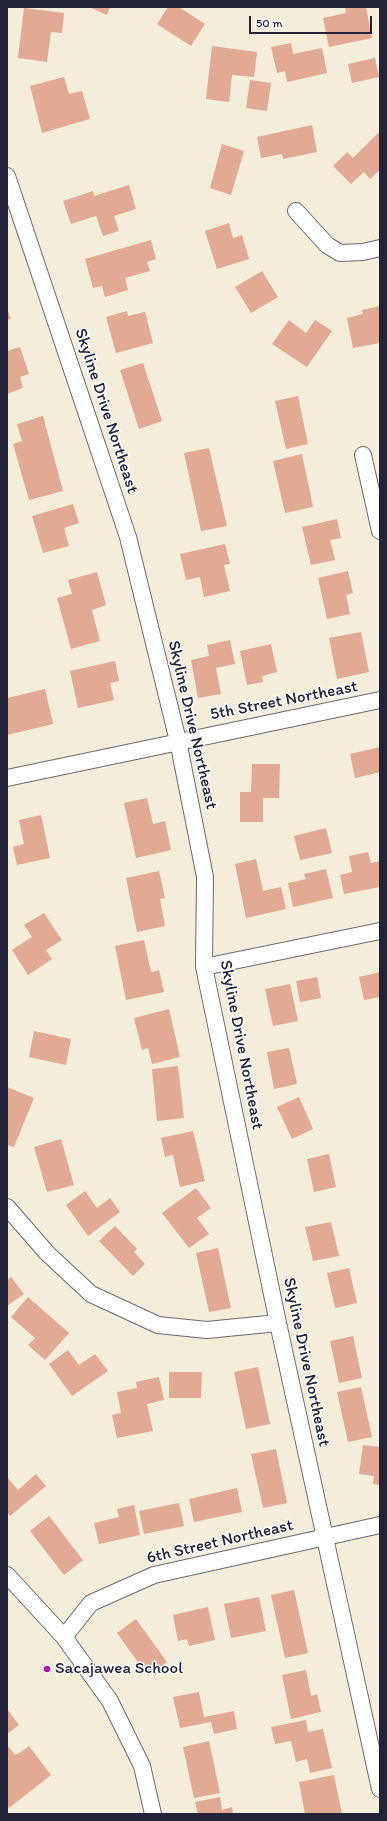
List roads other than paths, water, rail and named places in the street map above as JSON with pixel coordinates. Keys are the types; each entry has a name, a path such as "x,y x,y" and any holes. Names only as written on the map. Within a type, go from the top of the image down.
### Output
{"street":[{"name":"Skyline Drive Northeast","path":"7,176 128,537 178,741 205,877 204,967 278,1324 380,1789"},
{"path":"296,211 327,245 340,253 363,252 380,248"},
{"path":"363,455 380,531"},
{"name":"5th Street Northeast","path":"7,778 178,741 380,700"},
{"path":"204,967 380,931"},
{"path":"7,1207 47,1254 91,1294 158,1325 207,1330 278,1324"},
{"name":"6th Street Northeast","path":"64,1637 91,1603 154,1575 380,1525"},
{"path":"7,1576 64,1637 110,1701 142,1766 153,1814"}],"place":[{"name":"Sacajawea School","path":"47,1669"}]}
